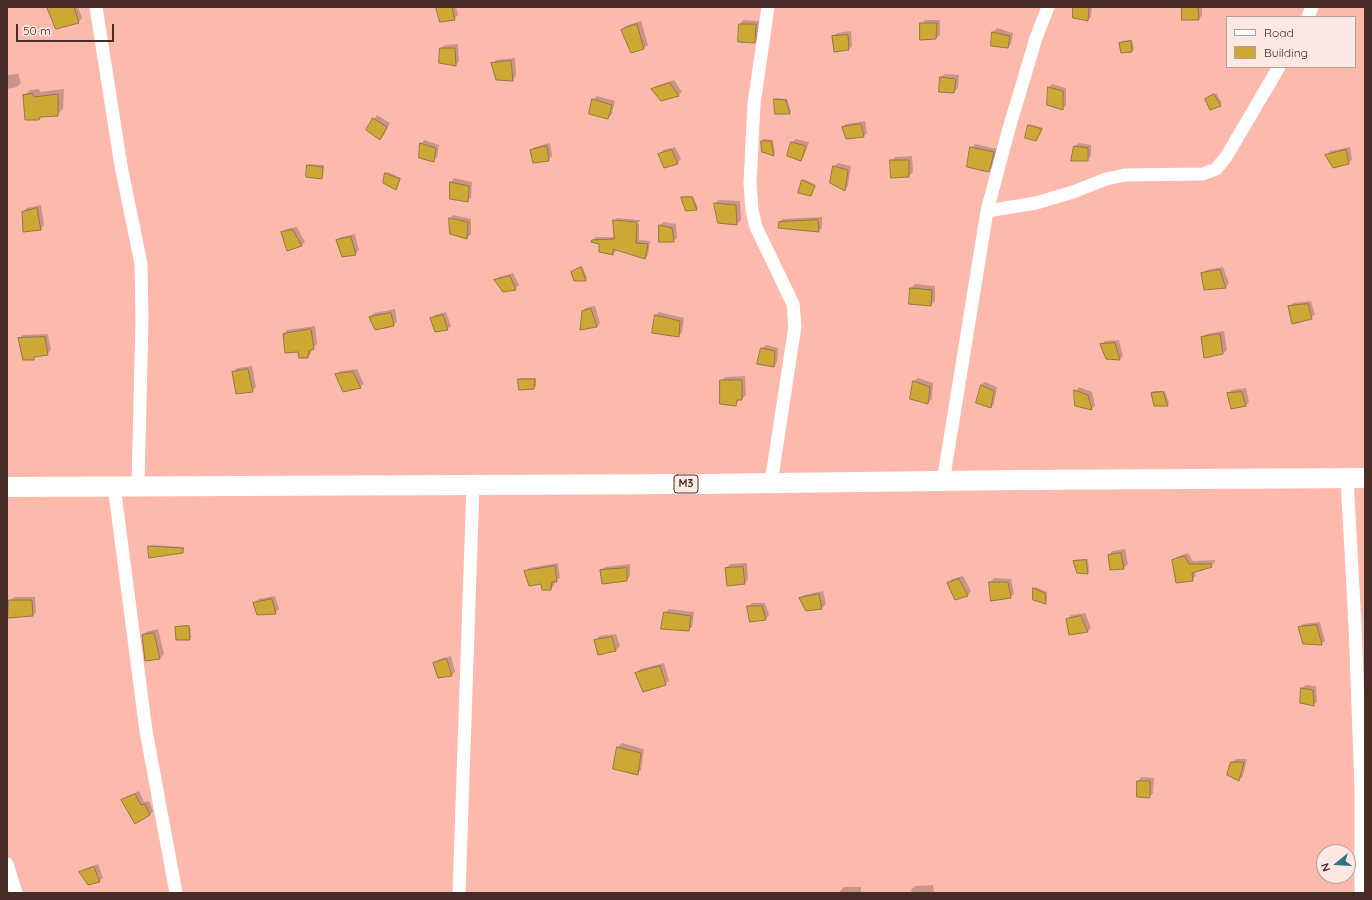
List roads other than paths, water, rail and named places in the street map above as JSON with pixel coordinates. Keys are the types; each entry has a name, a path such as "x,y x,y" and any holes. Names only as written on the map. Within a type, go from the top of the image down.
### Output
{"main road":[{"name":"M3","path":"7,487 138,485 473,485 943,482 1356,478"}],"street":[{"path":"96,7 121,166 141,264 142,319 138,485"},
{"path":"768,7 754,104 750,184 752,210 756,227 793,304 795,326 771,483"},
{"path":"943,482 987,211 1008,132 1036,38 1048,7"},
{"path":"987,211 1036,203 1073,192 1106,179 1125,175 1203,174 1216,169 1226,157 1278,68"},
{"path":"1356,478 1355,625 1360,772 1361,893"},
{"path":"459,893 473,485"},
{"path":"114,486 146,731 176,893"},
{"path":"7,864 16,893"}]}
